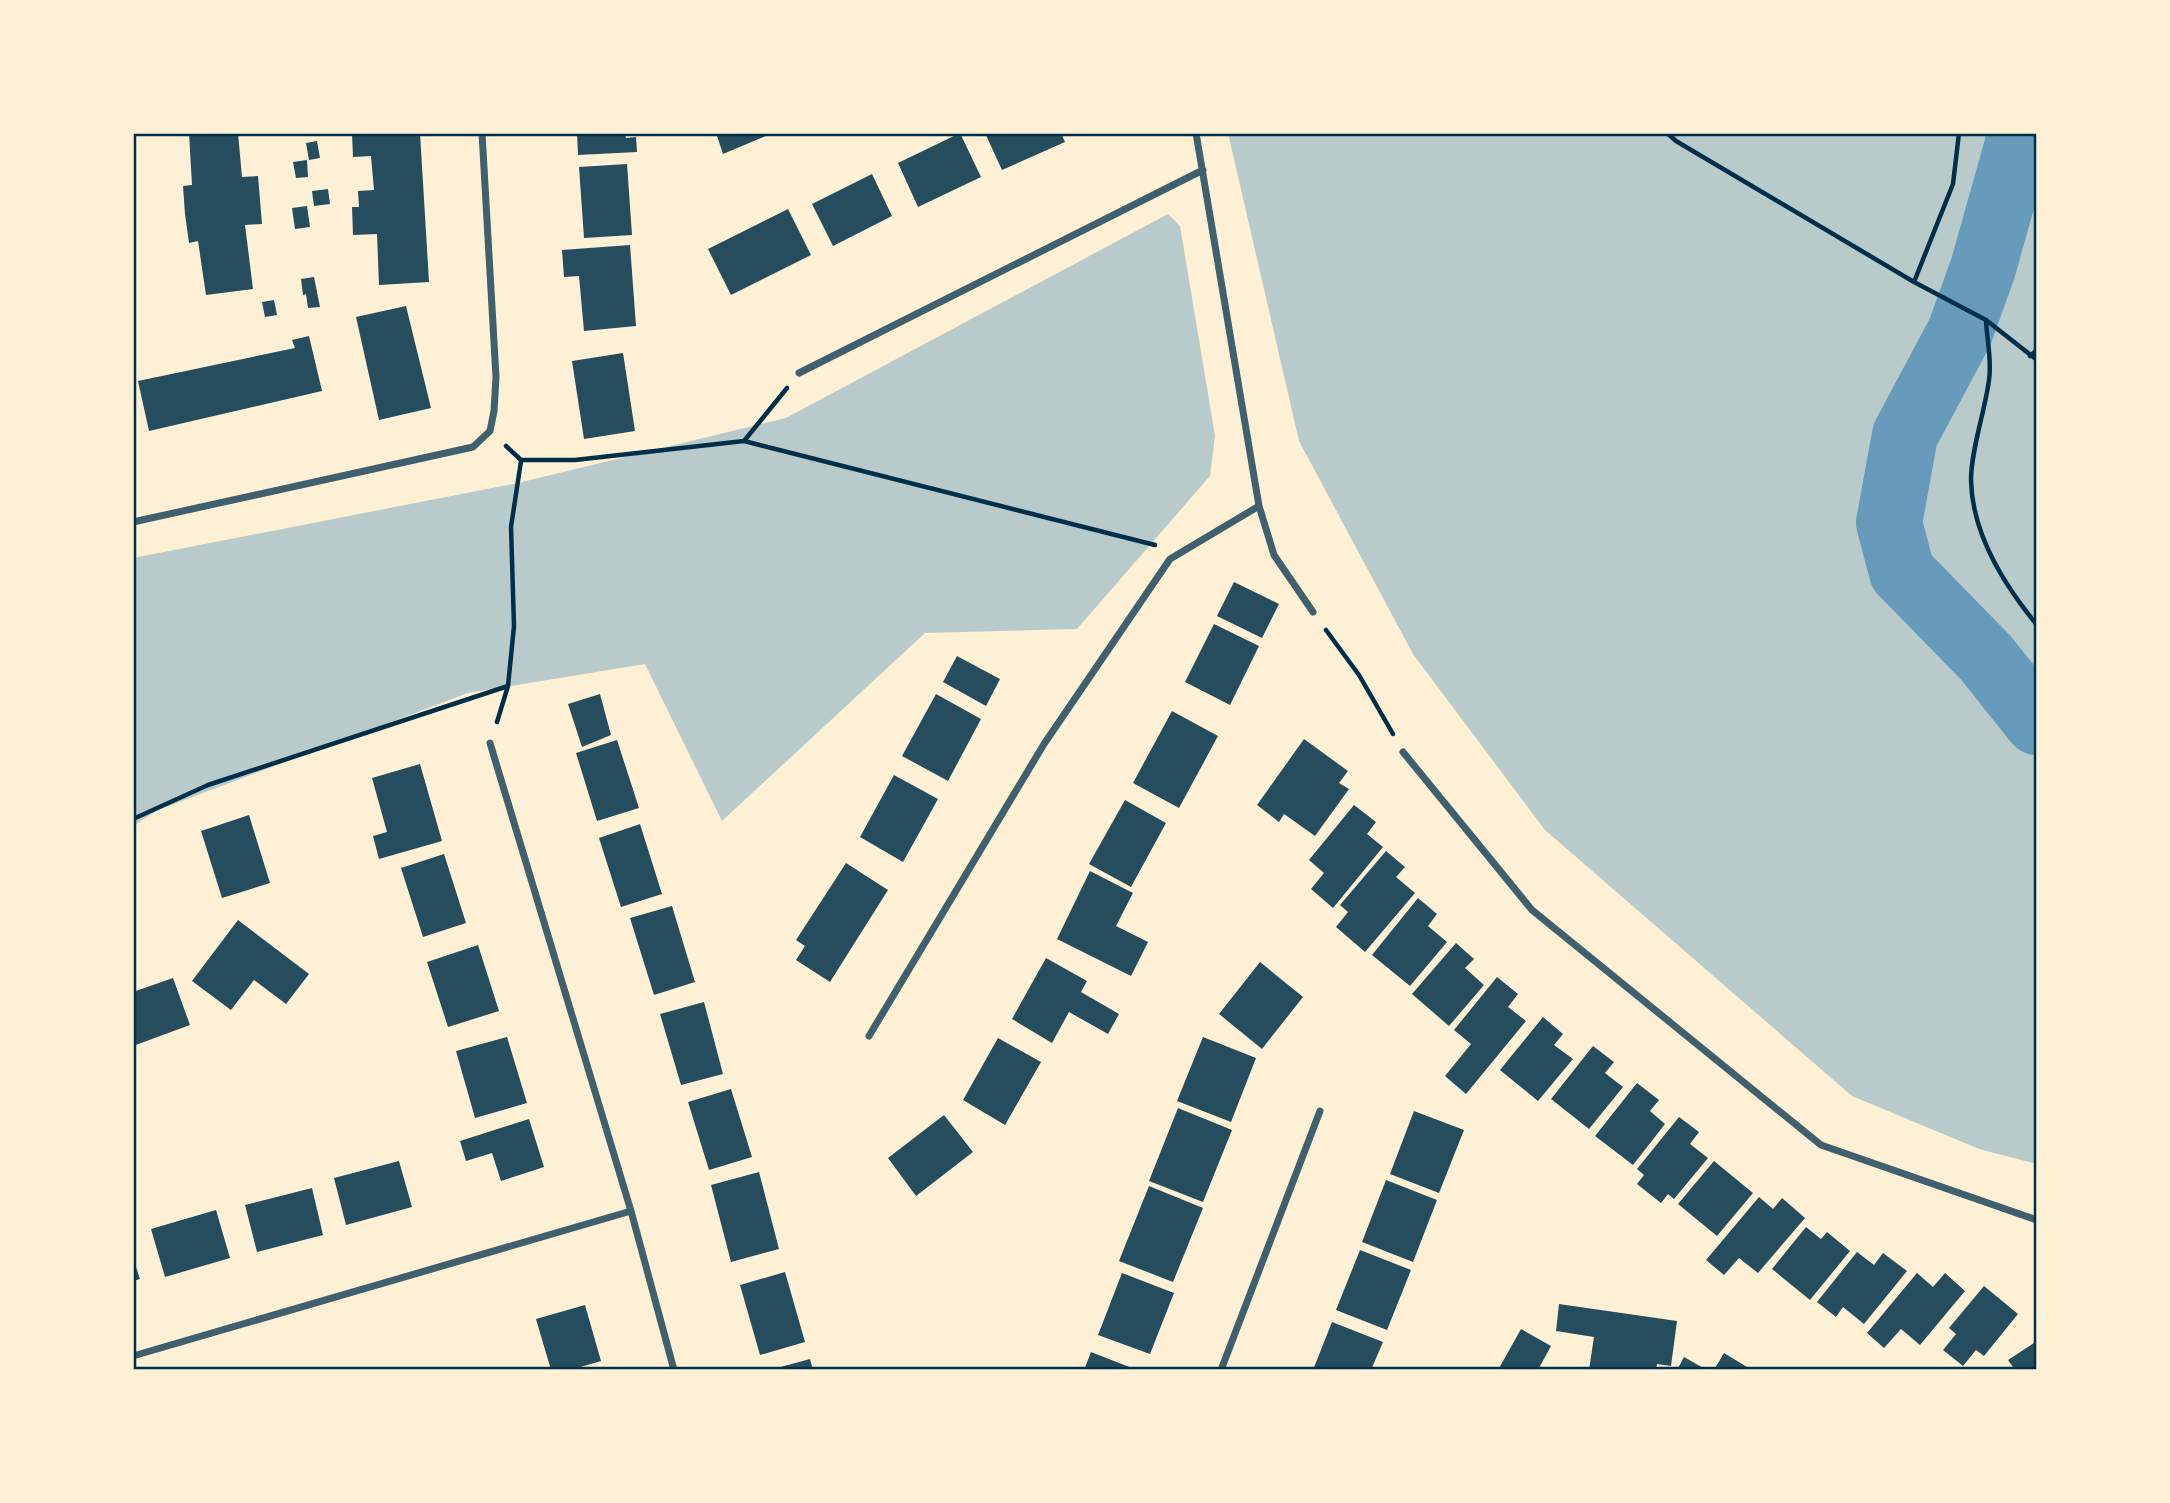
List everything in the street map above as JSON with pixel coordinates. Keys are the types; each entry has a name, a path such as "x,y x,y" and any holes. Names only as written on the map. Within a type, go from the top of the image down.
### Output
{"street":[{"path":"133,522 473,447 490,431 496,377 482,133"},
{"path":"1196,133 1259,506 1274,555 1313,612"},
{"path":"799,373 1203,170"},
{"path":"869,1036 1044,744 1170,559 1259,506"},
{"path":"490,743 631,1212 674,1370"},
{"path":"1403,752 1532,910 1821,1145 2037,1220"},
{"path":"1221,1370 1320,1111"},
{"path":"133,1356 631,1212"}],"path":[{"path":"1667,133 1676,141 1914,282 1986,320 2037,360"},
{"path":"1914,282 1954,184 1959,133"},
{"path":"1986,320 1990,377 1971,478 1974,508 1985,541 2001,572 2037,625"},
{"path":"2030,356 2037,351"},
{"path":"744,441 799,373"},
{"path":"490,431 521,460 575,460 744,441 1152,543 1178,554"},
{"path":"490,743 508,686 514,626 512,527 521,460"},
{"path":"1313,612 1360,675 1403,752"},
{"path":"133,819 208,785 508,686"}],"shaded area":[{"path":"1228,133 2037,133 2037,1164 1979,1149 1852,1096 1545,830 1413,654 1299,441"},
{"path":"1168,214 1180,226 1215,436 1210,476 1077,629 925,633 722,821 645,664 468,693 158,810 133,826 133,558 518,483 786,418"}],"building":[{"path":"189,133 238,133 242,177 258,176 262,224 245,225 253,289 206,295 198,241 189,243 185,214 183,186 192,185"},
{"path":"352,133 420,133 429,282 379,285 377,234 353,235 352,207 359,207 358,191 374,190 371,156 353,157"},
{"path":"577,133 625,133 626,138 636,137 637,152 578,155"},
{"path":"725,133 773,133 723,154 717,136"},
{"path":"960,133 981,177 918,207 898,163"},
{"path":"985,133 1061,133 1065,142 1002,170"},
{"path":"317,141 320,158 309,160 306,143"},
{"path":"307,160 308,177 296,178 293,162"},
{"path":"627,164 632,235 584,238 579,167"},
{"path":"872,174 892,216 833,246 812,204"},
{"path":"328,189 330,204 314,206 312,191"},
{"path":"307,206 310,227 295,229 292,208"},
{"path":"788,209 811,255 731,295 708,249"},
{"path":"630,245 636,326 584,331 579,276 564,277 562,250"},
{"path":"314,277 320,307 308,308 301,279"},
{"path":"274,300 277,315 265,317 262,302"},
{"path":"406,306 431,408 379,420 356,317"},
{"path":"309,336 322,391 149,431 138,381 295,348 292,340"},
{"path":"623,353 635,431 584,439 572,361"},
{"path":"1234,582 1279,604 1262,638 1217,616"},
{"path":"1214,624 1259,646 1230,705 1185,682"},
{"path":"957,656 1000,679 986,706 943,682"},
{"path":"600,694 611,735 582,747 568,704"},
{"path":"936,694 981,719 948,781 902,756"},
{"path":"1172,711 1218,736 1179,808 1133,783"},
{"path":"1304,739 1348,771 1339,783 1349,789 1315,836 1284,814 1279,822 1257,805"},
{"path":"617,740 639,808 597,821 576,753"},
{"path":"420,764 442,841 379,859 373,836 387,832 372,778"},
{"path":"894,775 938,799 903,862 860,837"},
{"path":"1125,800 1166,823 1131,887 1089,864"},
{"path":"1354,805 1376,822 1367,834 1383,847 1333,908 1311,889 1324,873 1309,860"},
{"path":"249,815 270,883 222,898 201,831"},
{"path":"640,824 662,894 621,907 599,838"},
{"path":"1386,851 1405,867 1396,877 1415,893 1365,952 1336,927 1348,912 1340,905"},
{"path":"444,854 466,923 423,937 401,868"},
{"path":"846,863 888,890 830,982 796,960 805,946 796,940"},
{"path":"1090,871 1133,893 1116,926 1148,942 1131,976 1057,939"},
{"path":"1418,898 1437,914 1428,926 1447,942 1410,986 1372,955"},
{"path":"672,906 695,982 654,995 630,918"},
{"path":"238,920 309,974 286,1004 254,980 231,1010 192,981"},
{"path":"1456,943 1474,959 1465,968 1484,985 1449,1026 1412,994"},
{"path":"478,945 499,1011 448,1027 427,962"},
{"path":"1046,958 1087,981 1081,992 1119,1014 1108,1034 1069,1012 1052,1043 1012,1019"},
{"path":"1260,962 1303,997 1262,1049 1219,1014"},
{"path":"1497,977 1518,994 1508,1007 1526,1021 1466,1094 1445,1076 1471,1044 1454,1030"},
{"path":"173,978 190,1025 133,1046 133,992"},
{"path":"704,1002 723,1074 681,1085 660,1014"},
{"path":"1543,1017 1563,1034 1554,1045 1573,1059 1538,1101 1500,1070"},
{"path":"507,1037 527,1103 475,1118 456,1051"},
{"path":"1203,1037 1256,1058 1231,1122 1177,1101"},
{"path":"998,1038 1041,1062 1005,1125 963,1100"},
{"path":"1593,1046 1614,1062 1605,1073 1623,1087 1589,1129 1551,1099"},
{"path":"1637,1083 1659,1100 1650,1111 1665,1124 1633,1165 1595,1136"},
{"path":"731,1089 752,1157 709,1170 688,1102"},
{"path":"1178,1108 1232,1130 1203,1202 1149,1181"},
{"path":"1414,1111 1464,1130 1439,1193 1390,1174"},
{"path":"944,1115 973,1152 916,1196 888,1158"},
{"path":"1679,1117 1699,1132 1690,1144 1708,1158 1674,1199 1668,1194 1661,1203 1637,1184 1644,1175 1637,1169"},
{"path":"529,1119 544,1167 501,1181 492,1153 466,1161 460,1141"},
{"path":"399,1161 412,1207 346,1225 334,1178"},
{"path":"1714,1161 1753,1193 1717,1236 1678,1204"},
{"path":"759,1172 779,1249 731,1262 711,1185"},
{"path":"1386,1180 1437,1200 1413,1262 1362,1242"},
{"path":"1149,1186 1203,1208 1173,1282 1119,1261"},
{"path":"312,1188 323,1235 257,1252 245,1205"},
{"path":"1759,1197 1773,1209 1782,1198 1805,1218 1758,1273 1739,1258 1724,1275 1706,1260"},
{"path":"216,1210 230,1258 165,1277 151,1229"},
{"path":"1806,1227 1821,1239 1827,1232 1850,1251 1810,1300 1772,1269"},
{"path":"1360,1250 1411,1270 1387,1330 1336,1310"},
{"path":"1857,1252 1874,1265 1883,1253 1907,1271 1864,1324 1843,1307 1836,1317 1817,1302"},
{"path":"133,1258 140,1279 133,1281"},
{"path":"785,1272 805,1342 760,1355 740,1285"},
{"path":"1122,1273 1174,1293 1150,1354 1098,1335"},
{"path":"1917,1273 1933,1287 1945,1273 1965,1291 1920,1345 1901,1329 1884,1348 1867,1333"},
{"path":"1984,1286 2018,1314 1984,1356 1976,1350 1963,1366 1943,1350 1956,1334 1949,1328"},
{"path":"1559,1304 1677,1321 1671,1366 1657,1364 1656,1370 1589,1370 1594,1337 1556,1331"},
{"path":"585,1305 601,1361 570,1370 551,1370 536,1319"},
{"path":"1332,1322 1383,1342 1371,1370 1313,1370"},
{"path":"1521,1329 1551,1346 1539,1368 1543,1370 1498,1370"},
{"path":"2037,1341 2037,1370 2015,1370 2008,1360"},
{"path":"1091,1352 1137,1370 1084,1370"},
{"path":"1724,1353 1752,1370 1714,1370"},
{"path":"1684,1357 1707,1370 1677,1370"},
{"path":"810,1359 813,1370 773,1370 773,1369"}],"waterway":[{"path":"2021,133 1983,268 1960,332 1905,435 1889,523 1902,572 1986,658 2037,722"}]}
